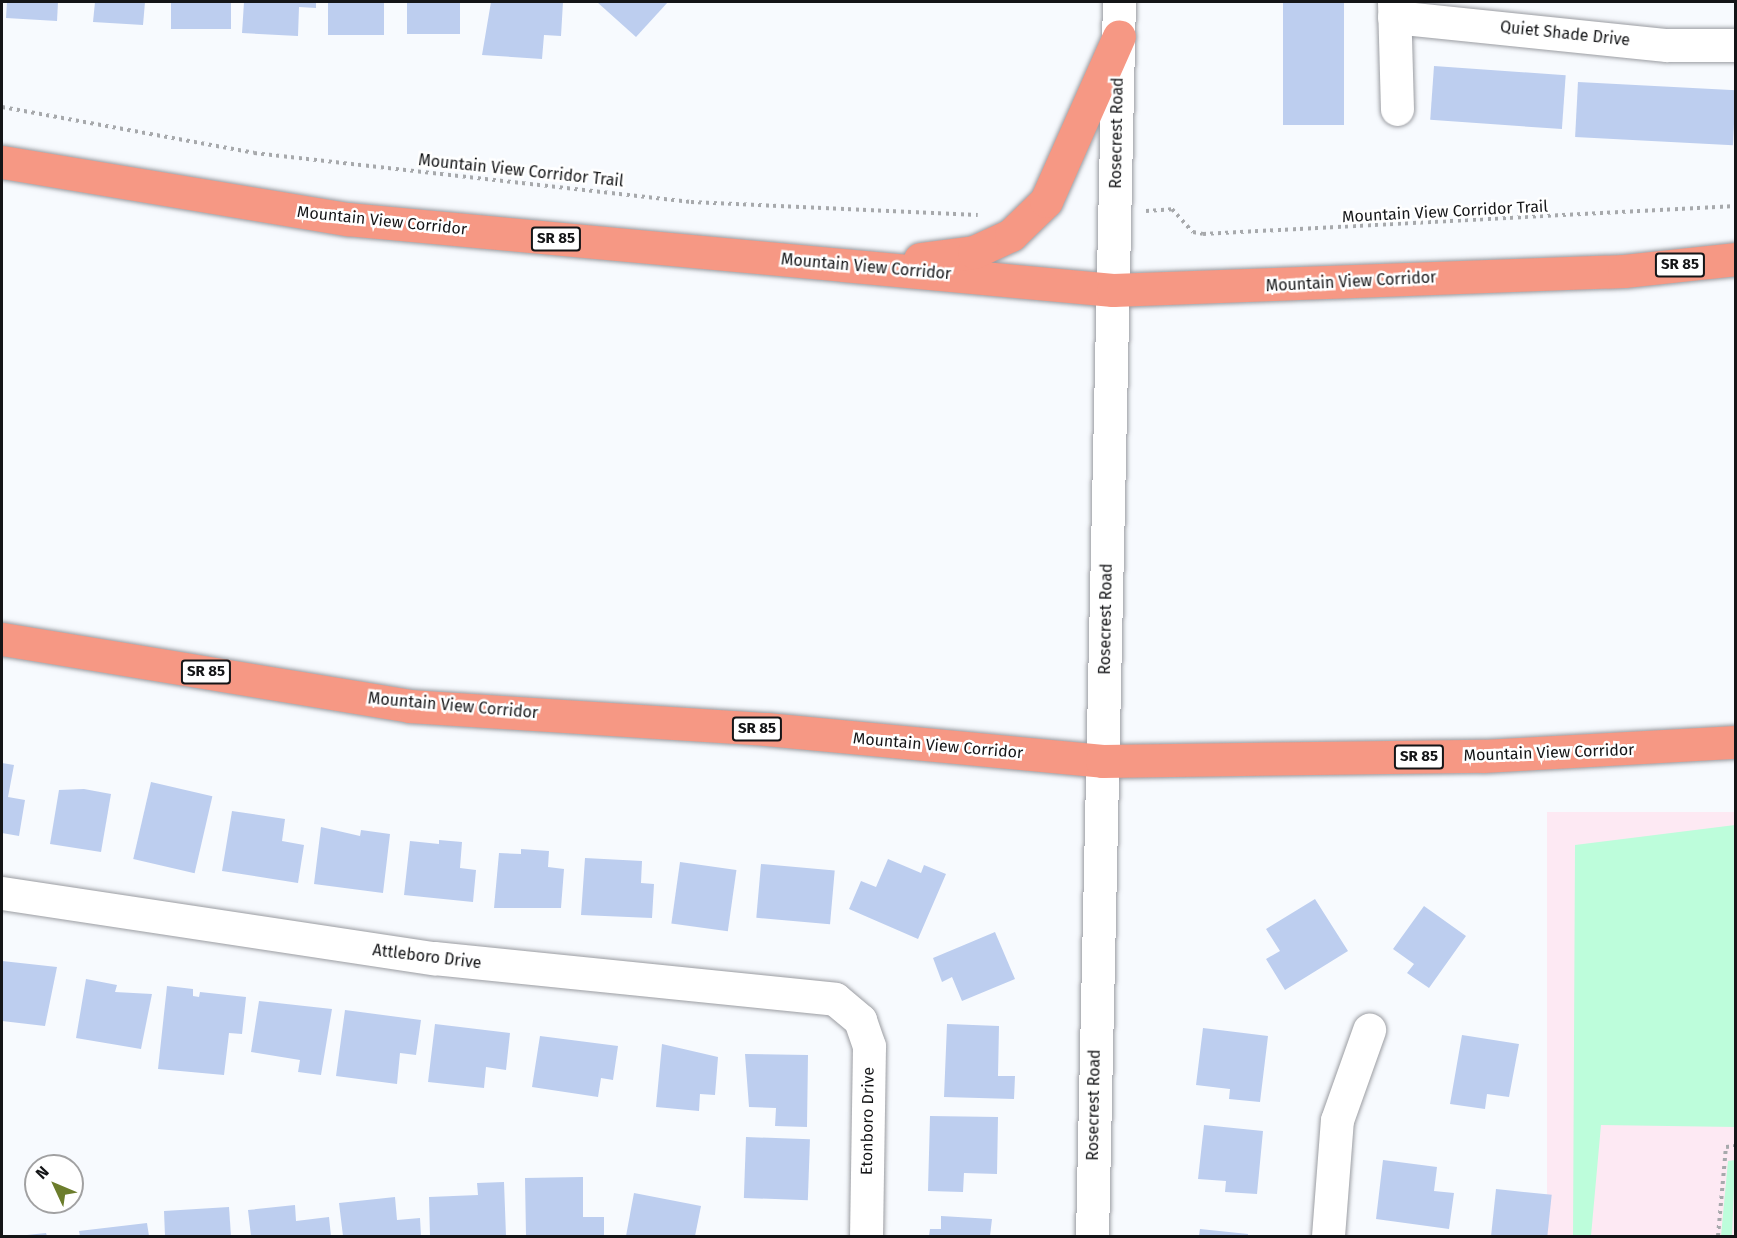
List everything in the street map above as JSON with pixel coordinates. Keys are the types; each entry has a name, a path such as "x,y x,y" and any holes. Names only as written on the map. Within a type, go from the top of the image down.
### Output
{"highway":[{"path":"866,267 974,252 1011,235 1053,190 1119,36"},
{"name":"Mountain View Corridor","path":"2,162 347,219 1113,290 1624,272 1736,259"},
{"name":"Mountain View Corridor","path":"2,639 410,705 765,729 1102,761 1483,756 1736,742"}],"street":[{"name":"Rosecrest Road","path":"1092,1236 1119,2"},
{"name":"Quiet Shade Drive","path":"1394,9 1667,45 1736,45"},
{"path":"1394,9 1397,109"},
{"name":"Attleboro Drive","path":"2,893 434,958 824,996 852,1010"},
{"name":"Etonboro Drive","path":"852,1010 869,1047 866,1236"},
{"path":"1328,1236 1337,1120 1369,1030"}],"path":[{"name":"Mountain View Corridor Trail","path":"2,107 254,153 656,198 984,215"},
{"name":"Mountain View Corridor Trail","path":"1167,213 1172,209 1193,232 1203,234 1736,206"},
{"path":"1718,1236 1726,1147 1736,1146"}],"shaded area":[{"path":"1547,812 1735,812 1735,1236 1547,1236"}],"green space":[{"path":"1735,825 1735,1127 1601,1125 1591,1236 1573,1236 1575,845"},
{"path":"1735,1160 1732,1236 1721,1236 1728,1161"}],"building":[{"path":"7,2 58,2 57,21 6,18"},
{"path":"95,2 145,2 143,25 93,22"},
{"path":"171,2 231,2 231,29 171,29"},
{"path":"244,2 316,2 316,8 299,7 298,36 242,33"},
{"path":"328,2 384,2 384,35 328,35"},
{"path":"407,2 460,2 460,34 407,34"},
{"path":"491,2 563,2 561,36 544,35 542,59 482,55"},
{"path":"597,2 668,2 636,37"},
{"path":"1283,2 1344,2 1344,125 1283,125"},
{"path":"1434,66 1566,75 1562,129 1430,120"},
{"path":"1578,82 1736,90 1733,145 1575,137"},
{"path":"2,763 14,765 8,797 25,800 19,836 2,833"},
{"path":"151,782 212,796 195,873 133,859"},
{"path":"84,789 111,794 101,852 50,844 59,790"},
{"path":"232,811 285,819 282,841 304,845 298,883 222,871"},
{"path":"321,827 360,836 361,830 390,834 383,893 314,884"},
{"path":"439,840 462,842 460,868 476,870 473,902 404,895 410,841 439,844"},
{"path":"521,849 549,851 548,867 564,869 561,908 494,908 499,853 521,854"},
{"path":"585,858 642,861 641,883 654,884 652,918 581,915"},
{"path":"888,859 921,873 924,865 946,874 918,939 849,909 861,881 876,887"},
{"path":"680,862 736,870 728,931 671,923"},
{"path":"761,864 835,870 830,924 756,918"},
{"path":"1315,899 1348,951 1285,990 1266,959 1280,951 1266,929"},
{"path":"1424,906 1466,936 1429,988 1407,973 1414,964 1393,949"},
{"path":"995,932 1015,979 962,1001 952,977 942,982 933,958"},
{"path":"2,961 57,967 45,1026 2,1021"},
{"path":"86,979 117,985 115,992 152,994 141,1049 76,1038"},
{"path":"167,986 193,989 193,996 199,997 200,992 246,997 242,1034 229,1033 224,1075 158,1069"},
{"path":"259,1001 332,1009 321,1075 298,1072 300,1060 251,1052"},
{"path":"345,1010 421,1020 416,1055 400,1053 397,1084 336,1076"},
{"path":"435,1024 510,1033 506,1070 486,1067 484,1088 428,1082"},
{"path":"947,1024 999,1026 998,1076 1015,1076 1014,1099 944,1097"},
{"path":"1203,1028 1268,1036 1260,1102 1229,1099 1230,1089 1196,1085"},
{"path":"1462,1035 1519,1044 1509,1097 1487,1094 1485,1109 1450,1104"},
{"path":"540,1036 618,1046 613,1080 601,1078 598,1097 532,1087"},
{"path":"662,1044 718,1057 715,1095 700,1094 699,1111 656,1107"},
{"path":"745,1054 808,1055 807,1127 775,1126 776,1108 749,1107"},
{"path":"930,1116 998,1117 997,1174 964,1173 963,1192 928,1191"},
{"path":"1204,1125 1263,1131 1257,1194 1225,1192 1226,1181 1198,1179"},
{"path":"746,1137 810,1139 808,1200 744,1198"},
{"path":"1383,1160 1437,1167 1434,1191 1454,1193 1449,1229 1376,1219"},
{"path":"583,1177 583,1217 604,1217 604,1236 526,1236 525,1178"},
{"path":"504,1182 506,1236 430,1236 429,1197 478,1195 477,1183"},
{"path":"1496,1189 1552,1195 1547,1236 1491,1236"},
{"path":"634,1193 701,1206 695,1236 626,1236"},
{"path":"395,1197 397,1220 420,1218 421,1236 343,1236 339,1203"},
{"path":"295,1205 296,1221 329,1217 331,1236 251,1236 248,1210"},
{"path":"229,1207 231,1236 165,1236 164,1211"},
{"path":"941,1216 992,1219 990,1236 929,1236 930,1229 941,1229"},
{"path":"147,1223 149,1236 80,1236 79,1231"},
{"path":"1200,1229 1248,1234 1248,1236 1199,1236"},
{"path":"46,1233 47,1236 27,1236 27,1235"}]}
